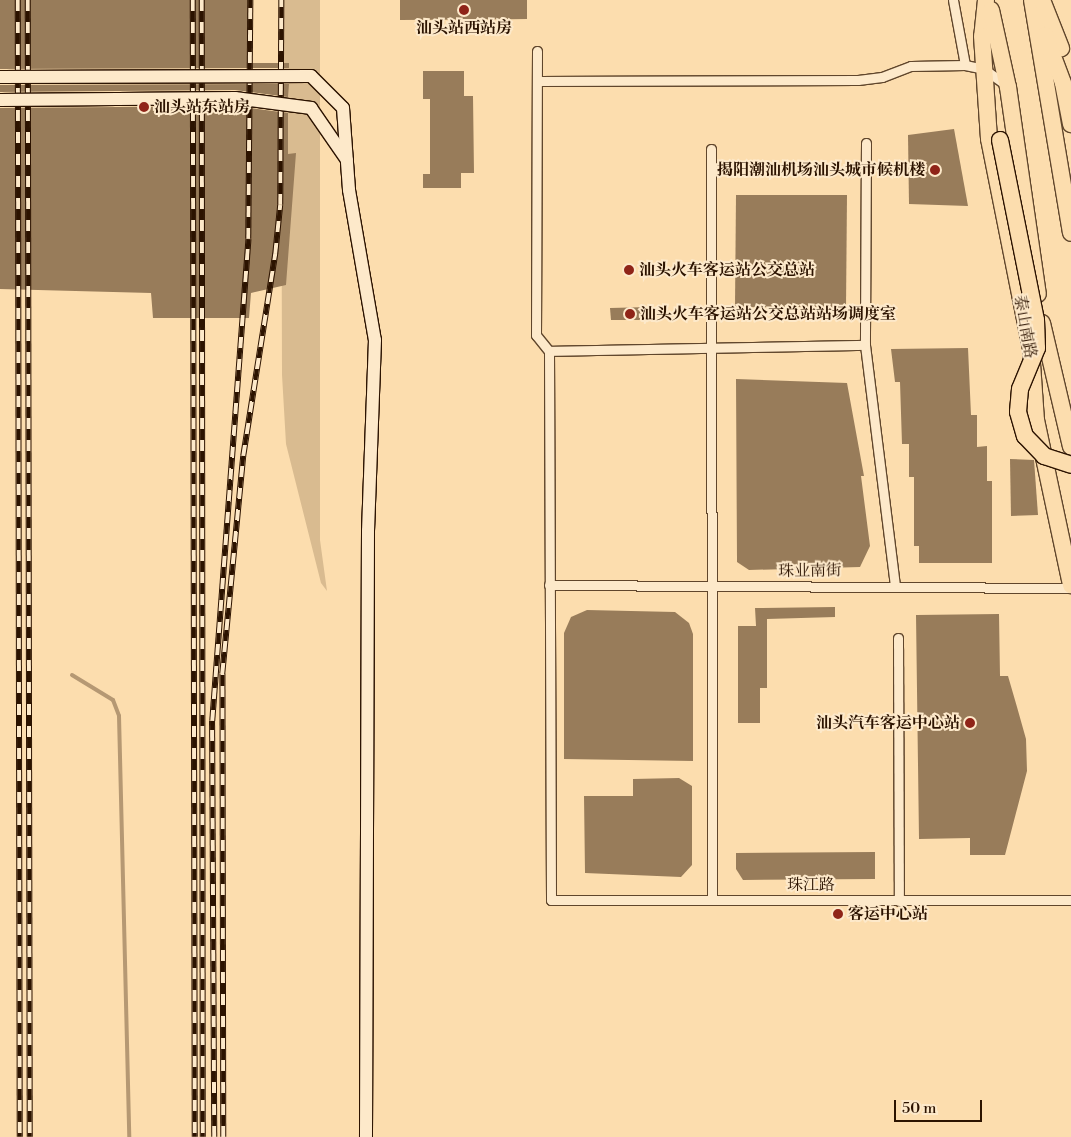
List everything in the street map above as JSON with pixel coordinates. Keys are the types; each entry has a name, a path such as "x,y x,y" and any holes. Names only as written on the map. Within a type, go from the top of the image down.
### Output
{"highway":[{"name":"泰山南路","path":"988,0 1008,87 1046,349 1071,448"},
{"path":"988,0 982,36 990,72 1000,140 1036,320 1037,348 1020,389 1018,412 1025,436 1044,456 1071,465"},
{"path":"1032,0 1063,83 1071,124"},
{"path":"1032,0 1071,233"},
{"path":"1042,0 1071,76"},
{"path":"990,72 995,31"},
{"name":"泰山南路","path":"990,72 989,139 1031,349 1036,420 1071,586"},
{"path":"1036,420 1046,349"}],"street":[{"path":"953,0 965,65"},
{"path":"537,51 536,335 549,351 549,585"},
{"path":"536,81 858,80 882,77 911,66 965,65 990,72 1008,87"},
{"path":"0,77 311,76 343,108 349,190 375,340 367,541 366,1137"},
{"path":"0,100 235,98 311,108 347,160"},
{"path":"866,143 864,345 895,585"},
{"path":"711,149 712,900"},
{"path":"549,351 710,346 864,345"},
{"name":"珠业南街","path":"549,585 711,588 895,585 1071,586"},
{"name":"珠江路","path":"549,585 552,900 1071,900"},
{"path":"898,638 899,901"}],"shaded area":[{"path":"281,0 320,0 320,540 327,591 321,583 286,444 282,375"}],"building":[{"path":"0,0 250,0 249,63 289,63 289,68 0,69"},
{"name":"汕头站西站房","path":"400,0 527,0 527,19 400,20"},
{"path":"423,71 464,71 464,96 473,96 474,173 461,173 461,188 423,188 423,174 430,174 430,99 423,99"},
{"path":"289,84 288,97 235,90 0,92 0,85"},
{"path":"234,106 288,113 288,154 296,153 286,285 251,293 249,318 153,318 151,293 0,289 0,108"},
{"name":"揭阳潮汕机场汕头城市候机楼","path":"954,129 968,206 909,204 908,135"},
{"path":"736,195 847,195 846,308 735,307"},
{"name":"汕头火车客运站公交总站站场调度室","path":"650,307 650,320 611,320 610,308"},
{"path":"968,348 971,415 977,415 977,447 987,446 987,481 992,481 992,563 919,563 919,546 914,546 914,477 909,477 909,444 902,444 900,382 895,382 891,349"},
{"path":"736,379 847,383 864,476 861,476 870,546 860,567 749,570 737,562"},
{"path":"1010,459 1034,460 1038,515 1011,516"},
{"path":"835,607 835,617 767,619 767,688 760,688 760,723 738,723 738,626 756,626 755,608"},
{"path":"587,610 675,612 689,623 693,634 693,761 564,759 564,633 571,617"},
{"name":"汕头汽车客运中心站","path":"999,614 1000,676 1008,676 1017,707 1026,739 1027,771 1005,855 970,855 970,838 919,839 916,615"},
{"path":"679,778 692,786 692,865 681,877 585,873 584,796 633,796 633,779"},
{"path":"875,852 875,879 743,880 736,869 736,853"}],"waterway":[{"path":"72,675 113,700 119,716 129,1137"}],"railway":[{"path":"18,0 20,1137"},
{"path":"28,0 30,1137"},
{"path":"193,0 195,1137"},
{"path":"202,0 203,1137"},
{"path":"214,1137 212,721 248,239 250,0"},
{"path":"223,1137 222,674 243,456 275,254 280,205 281,0"}],"place":[{"name":"汕头站西站房","path":"464,10"},
{"name":"汕头站东站房","path":"144,107"},
{"name":"揭阳潮汕机场汕头城市候机楼","path":"935,170"},
{"name":"汕头火车客运站公交总站","path":"629,270"},
{"name":"汕头火车客运站公交总站站场调度室","path":"630,314"},
{"name":"汕头汽车客运中心站","path":"970,723"},
{"name":"客运中心站","path":"838,914"}]}
